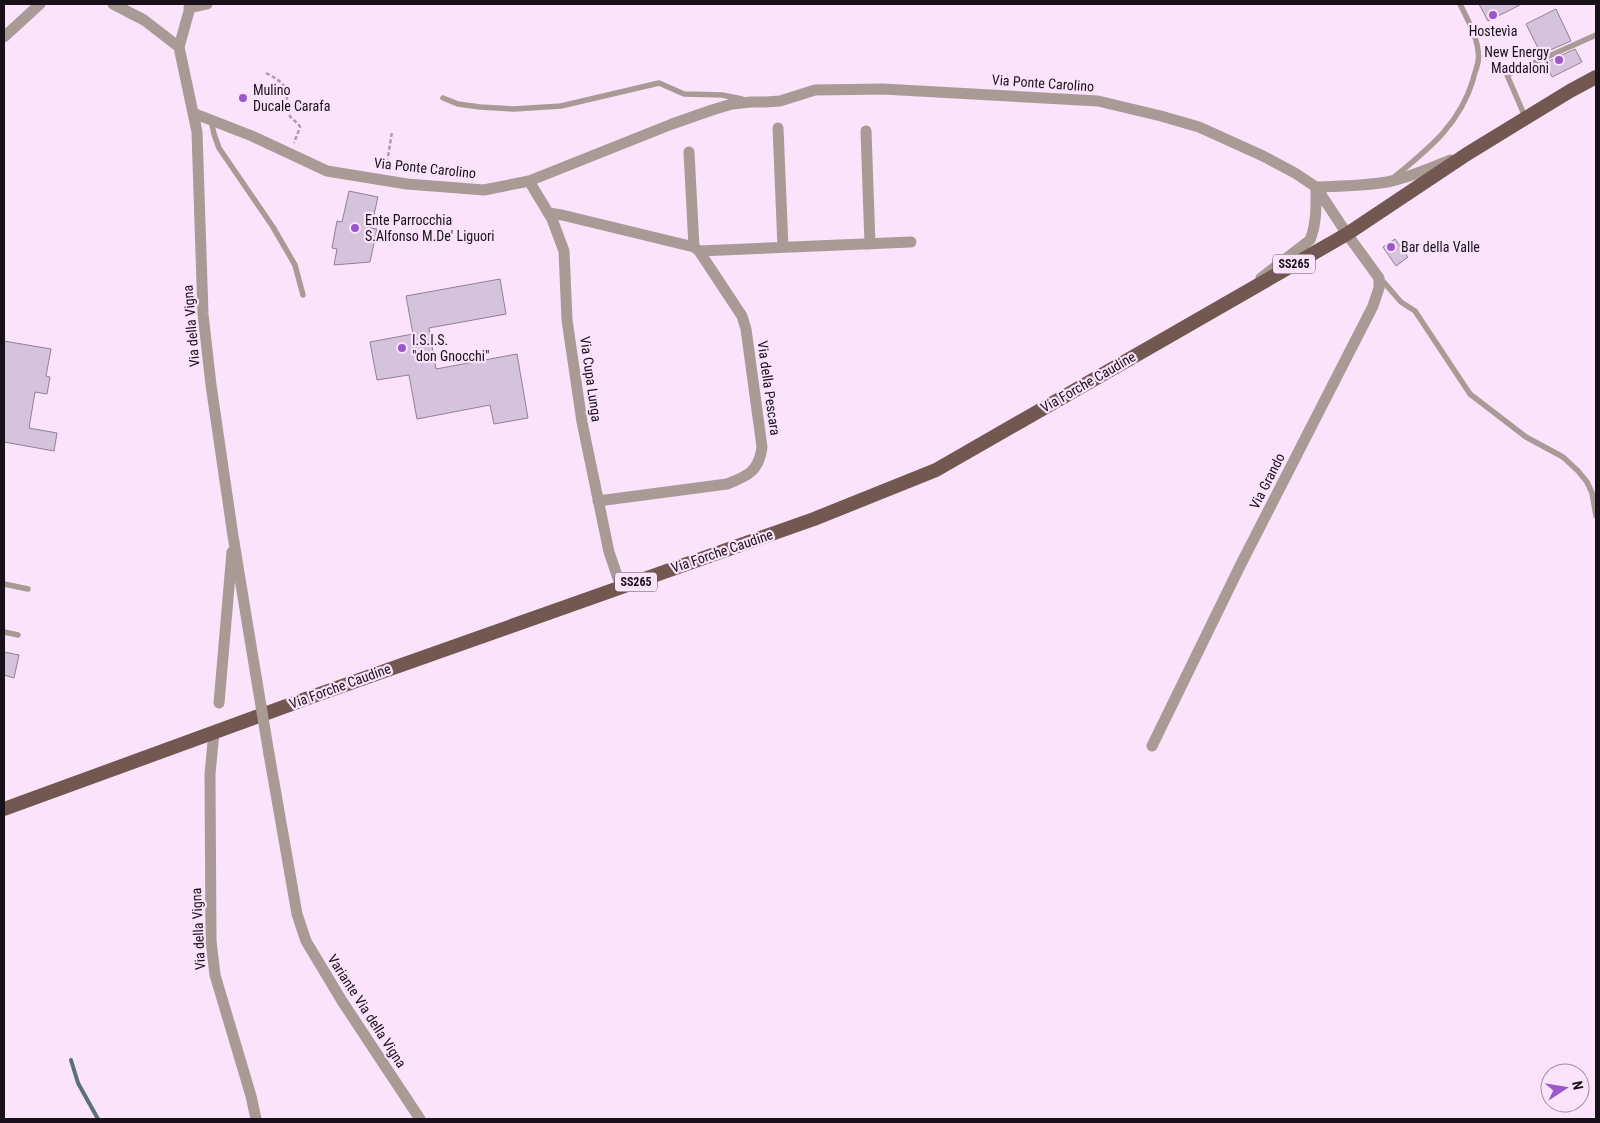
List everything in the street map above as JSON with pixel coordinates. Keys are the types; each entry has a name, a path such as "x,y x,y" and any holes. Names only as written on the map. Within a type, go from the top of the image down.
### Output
{"main road":[{"name":"Via Forche Caudine","path":"4,810 214,732 814,519 936,470 1347,234 1468,154 1596,77"}],"street":[{"path":"4,37 40,4"},
{"path":"113,4 144,20 179,47"},
{"path":"193,113 179,47 190,6 207,4"},
{"name":"Via Ponte Carolino","path":"193,113 327,170 407,184 484,190 529,180 672,124 732,104 780,101 828,89 874,89 1098,101 1198,127 1296,172 1316,187 1347,234"},
{"name":"Via della Vigna","path":"193,113 197,132 203,314 211,385 233,536 297,914"},
{"path":"778,128 783,247"},
{"path":"866,131 870,244"},
{"path":"689,152 697,249"},
{"path":"1241,295 1310,240 1316,219 1316,187 1388,182 1468,154"},
{"name":"Via Cupa Lunga","path":"529,180 552,219 564,251 567,320 582,422 609,552 621,587"},
{"path":"548,213 562,214 697,249 911,242"},
{"path":"1347,234 1379,278"},
{"name":"Via della Pescara","path":"598,501 727,484 746,476 758,464 762,447 746,329 742,316 697,249"},
{"name":"Via Grando","path":"1152,746 1241,564 1373,306 1379,288 1379,278"},
{"name":"Via della Vigna","path":"218,702 233,536"},
{"name":"Via della Vigna","path":"214,732 210,774 210,941 215,976 251,1096 256,1119"},
{"name":"Variante Via della Vigna","path":"297,914 303,935 314,957 420,1119"}],"lane":[{"path":"1388,182 1430,148 1452,123 1468,95 1478,61 1474,34 1460,4"},
{"path":"1526,119 1507,75 1596,35"},
{"name":"Via Ponte Carolino","path":"442,98 458,104 480,107 561,106 659,84 684,94 722,95 751,102"},
{"path":"211,120 219,148 296,264 303,295"},
{"path":"1379,278 1401,302 1416,311 1470,394 1526,437 1562,457 1578,470 1587,482 1592,494 1596,516"},
{"path":"4,584 28,589"},
{"path":"4,632 18,635"}],"path":[{"path":"266,73 282,81 286,88 287,110 290,117 297,121 300,127 290,153"},
{"path":"384,180 392,132"}],"building":[{"name":"Hostevìa","path":"1479,4 1522,4 1488,21"},
{"path":"1556,9 1571,41 1541,54 1526,24"},
{"path":"1575,49 1582,62 1552,77 1545,63"},
{"name":"Ente Parrocchia S.Alfonso M.De' Liguori","path":"349,191 378,197 371,228 377,229 370,262 334,265 337,249 332,248 337,221 342,222"},
{"path":"1395,239 1408,257 1396,266 1383,247"},
{"name":"I.S.I.S. \"don Gnocchi\"","path":"500,279 506,314 429,328 436,369 517,354 528,418 494,424 490,405 417,419 409,375 377,380 370,342 413,334 406,296"},
{"path":"4,341 51,349 46,376 50,377 47,394 35,392 29,428 57,433 54,451 4,442"},
{"path":"4,652 19,655 14,678 4,675"}],"waterway":[{"path":"71,1060 78,1083 98,1119"}],"place":[{"name":"Hostevìa","path":"1493,15"},
{"name":"New Energy Maddaloni","path":"1559,60"},
{"name":"Mulino Ducale Carafa","path":"243,98"},
{"name":"Ente Parrocchia S.Alfonso M.De' Liguori","path":"355,228"},
{"name":"Bar della Valle","path":"1391,247"},
{"name":"I.S.I.S. \"don Gnocchi\"","path":"402,348"}]}
